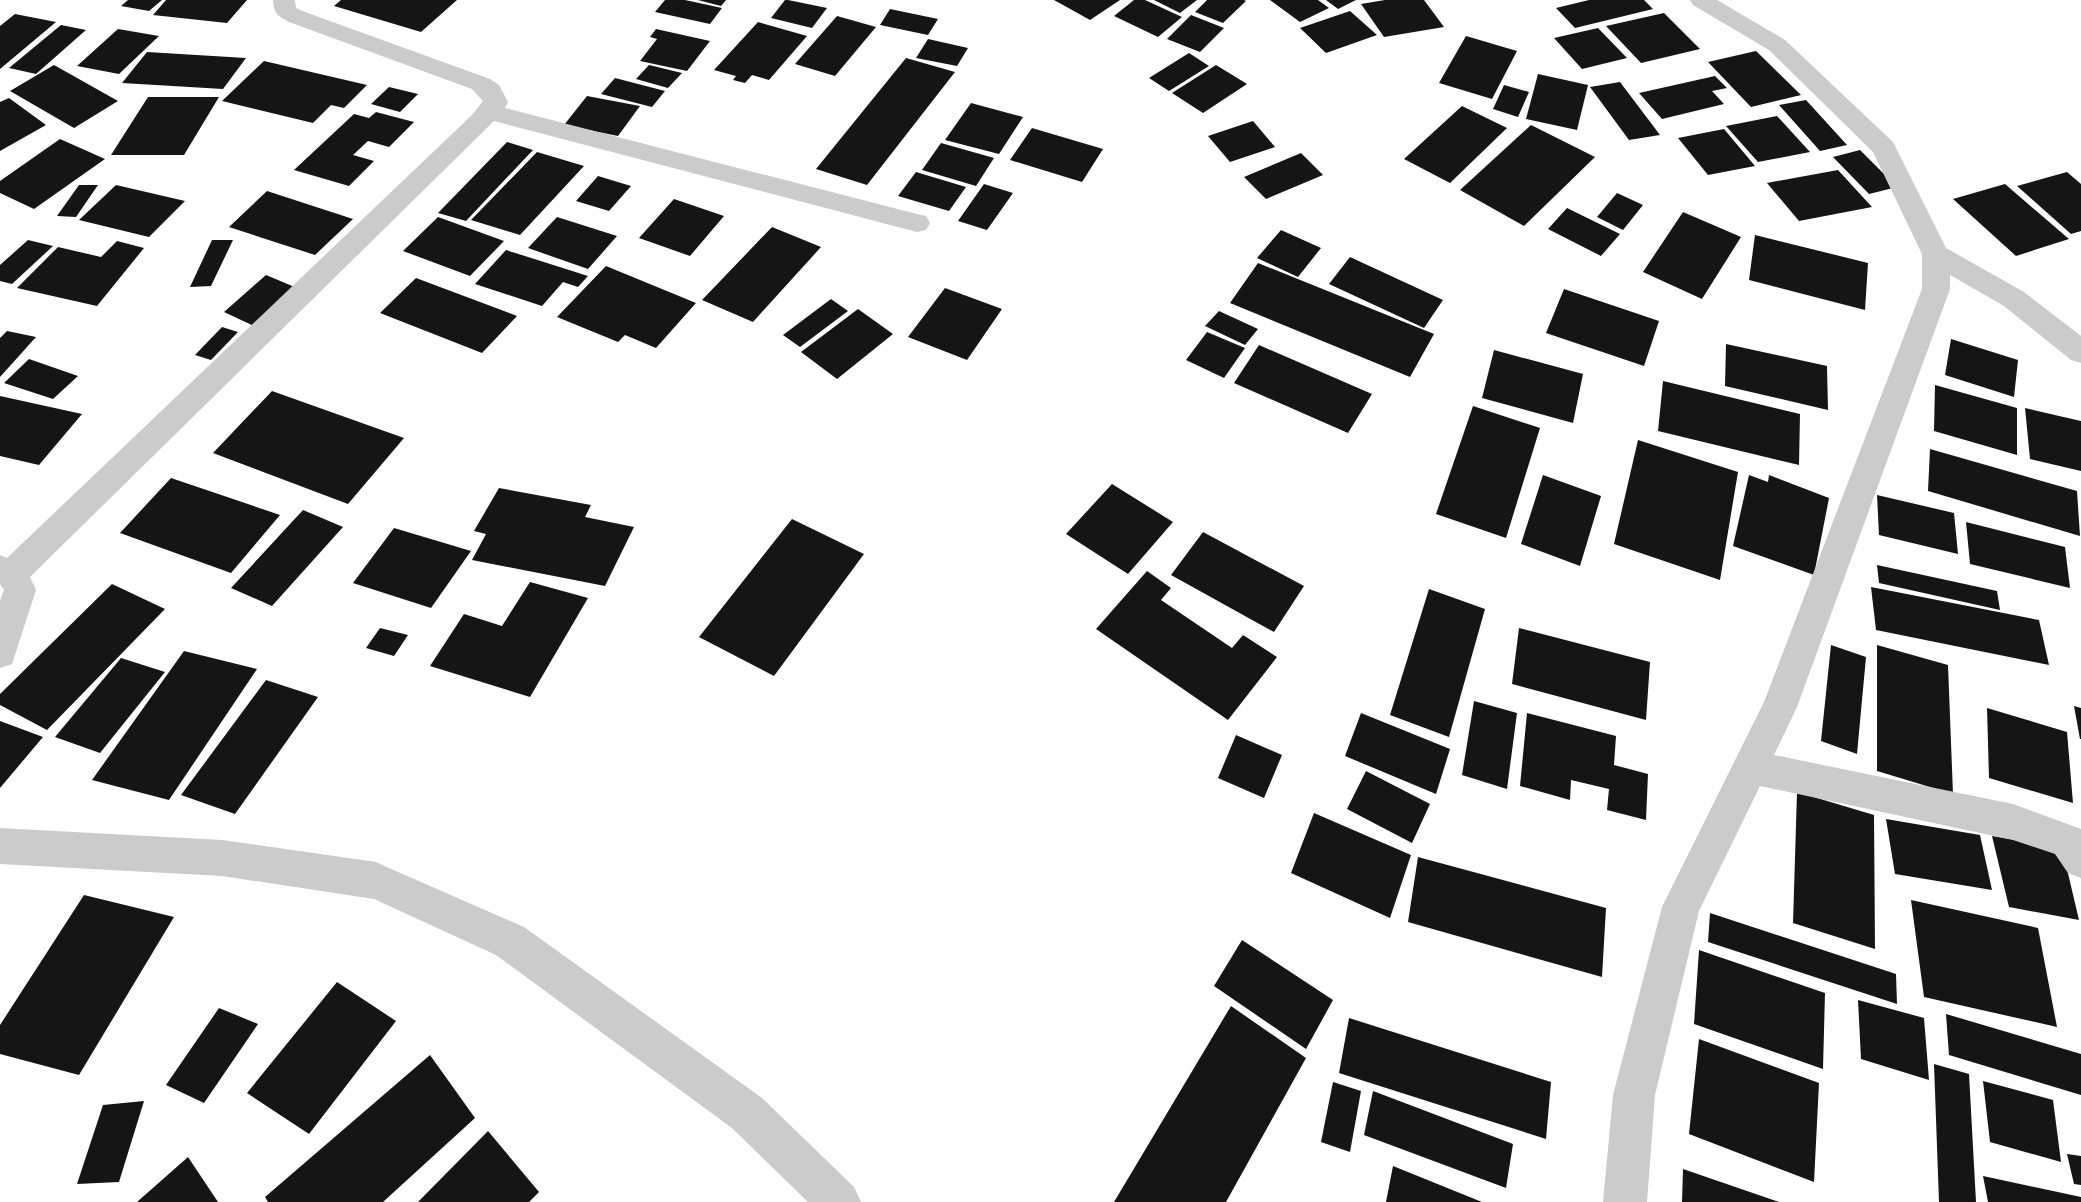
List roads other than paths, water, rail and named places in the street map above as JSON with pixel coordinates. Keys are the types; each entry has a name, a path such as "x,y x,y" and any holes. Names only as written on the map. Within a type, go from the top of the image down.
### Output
{"street":[{"path":"0,653 20,590 6,571 490,112 496,102 490,91 481,84 297,17 285,11 284,0"},
{"path":"1625,1202 1634,1095 1681,907 1780,707 1936,289 1936,254 1884,148 1777,45 1701,0"},
{"path":"490,112 917,223"},
{"path":"1936,254 2014,299 2081,352"},
{"path":"1750,767 2013,822 2067,840 2081,860"},
{"path":"0,846 222,858 376,881 510,941 747,1113 839,1202"}]}
